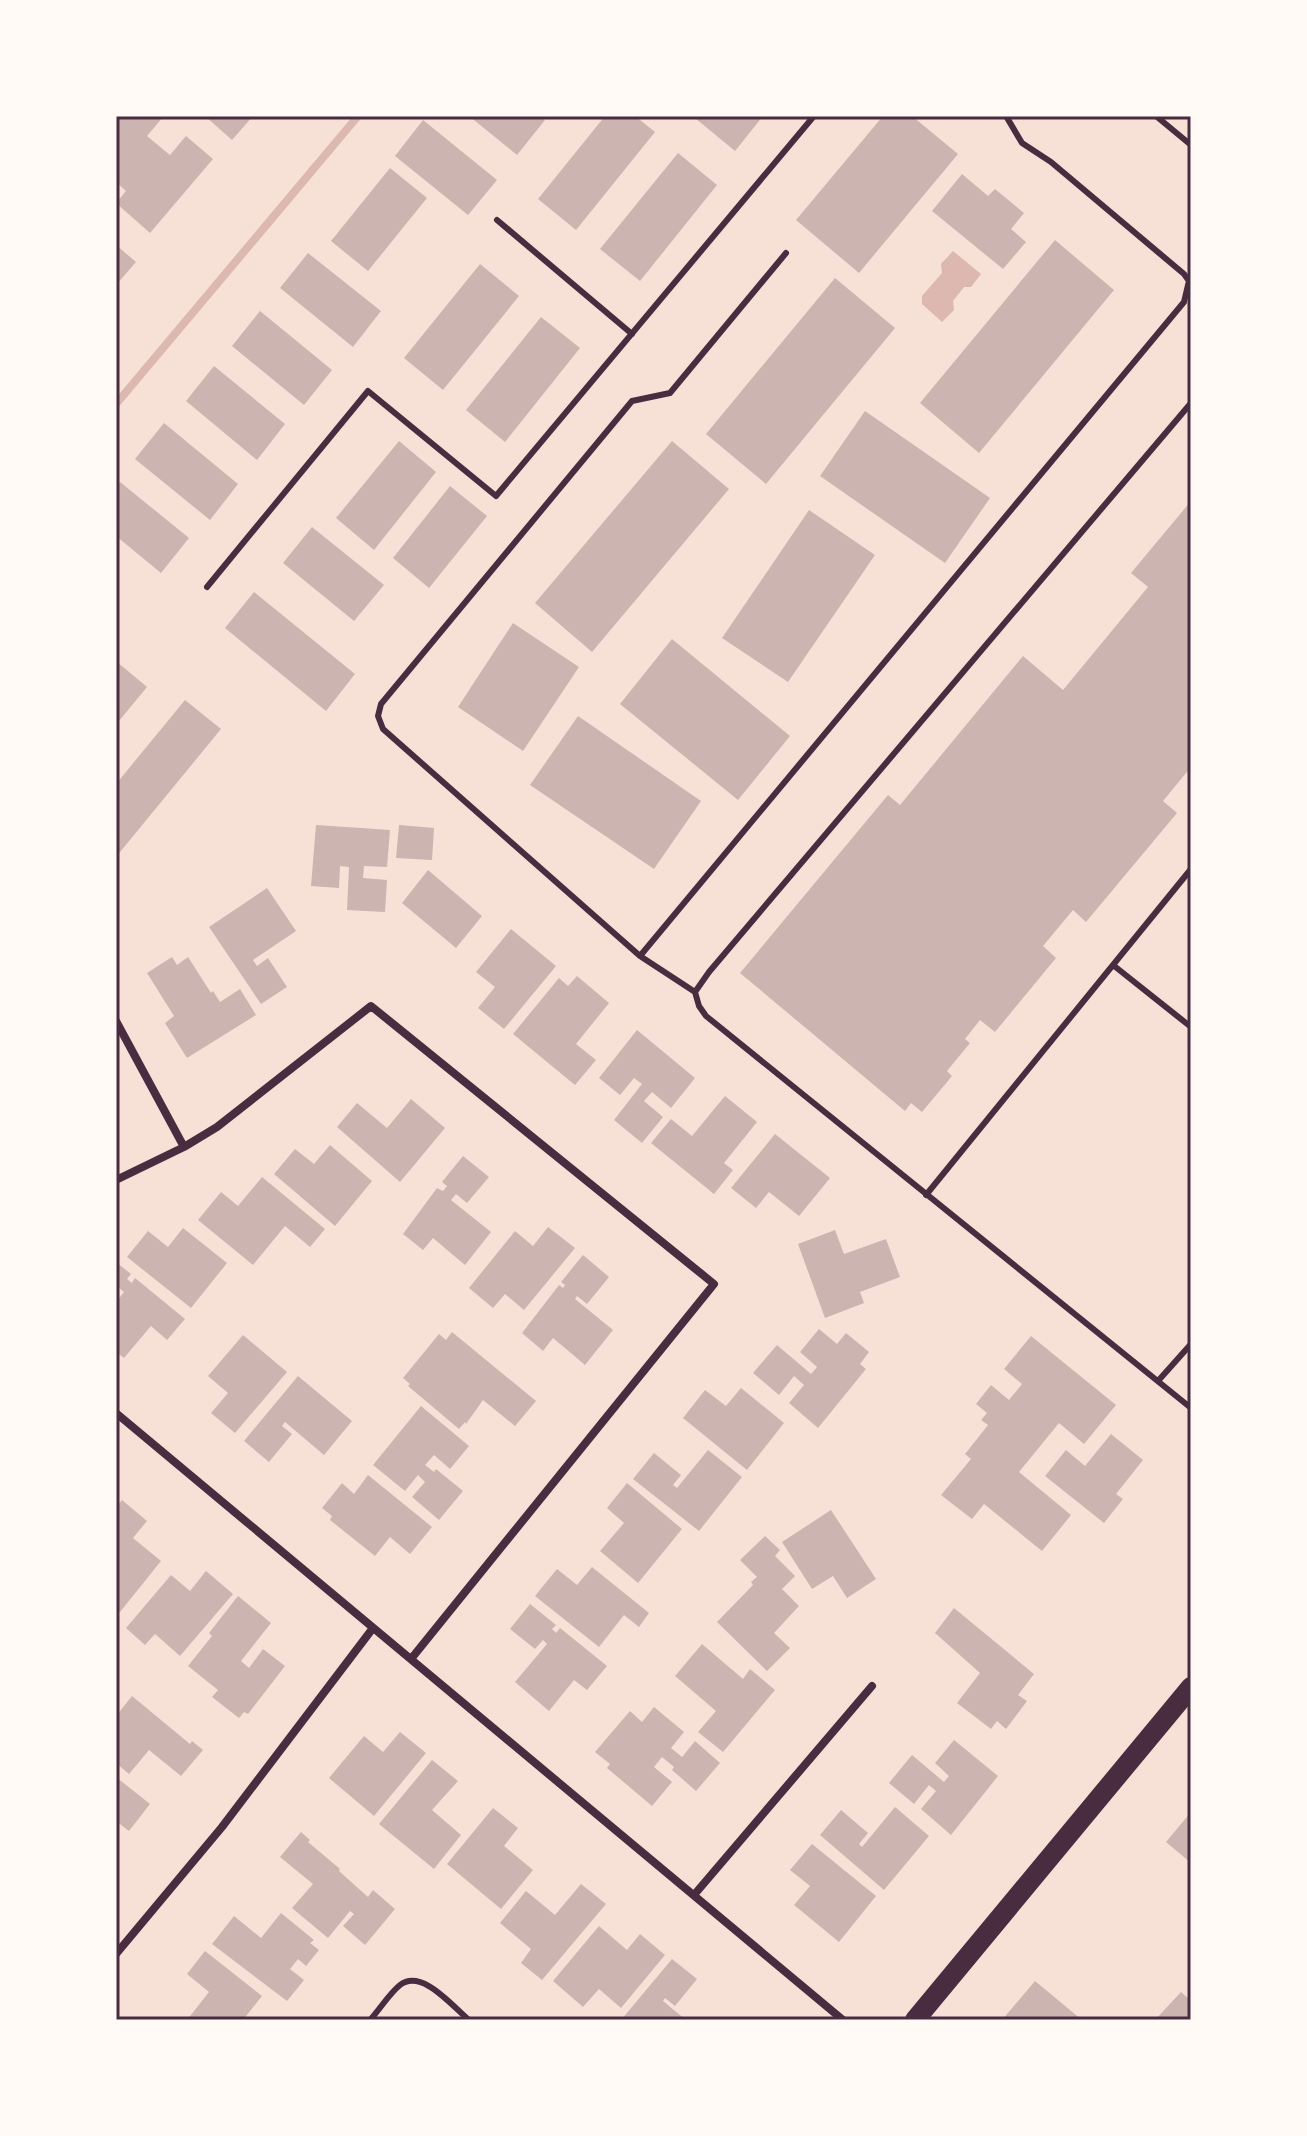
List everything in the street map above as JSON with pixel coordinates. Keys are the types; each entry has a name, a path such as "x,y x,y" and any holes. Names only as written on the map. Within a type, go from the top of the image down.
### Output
{"main road":[{"path":"915,2020 1191,1687"}],"street":[{"path":"116,1180 217,1127 371,1006 714,1284 411,1659"},
{"path":"116,1021 184,1147"},
{"path":"116,1413 843,2020"},
{"path":"116,1954 222,1827 373,1628"},
{"path":"694,1895 872,1686"}],"lane":[{"path":"207,587 368,391 496,496 814,116"},
{"path":"640,956 1174,314 1188,291 1189,281 1184,274 1051,162 1022,143 1006,116"},
{"path":"1156,116 1191,145"},
{"path":"497,220 632,334"},
{"path":"786,253 670,393 632,401 381,704 378,716 383,729 640,956 695,992 706,1016 1191,1408"},
{"path":"695,992 1191,403"},
{"path":"926,1195 1191,869"},
{"path":"1113,965 1191,1027"},
{"path":"1158,1381 1191,1344"},
{"path":"370,2020 400,1985 418,1981 469,2020"}],"shaded area":[{"path":"953,251 981,274 971,287 964,287 953,301 954,310 942,322 922,304 922,296 942,273 941,264"}],"building":[{"path":"116,116 161,116 147,136 170,155 186,136 213,159 150,233 116,203 126,191 116,182"},
{"path":"205,116 253,116 232,140"},
{"path":"469,116 541,116 545,120 517,155"},
{"path":"605,116 635,116 655,132 576,230 538,199"},
{"path":"696,116 763,116 735,151"},
{"path":"883,116 912,116 958,154 859,273 796,220"},
{"path":"423,120 497,180 468,215 395,156"},
{"path":"678,153 717,185 640,281 600,249"},
{"path":"390,168 427,198 368,271 331,241"},
{"path":"962,174 988,196 995,189 1024,213 1011,229 1026,242 1003,269 932,211"},
{"path":"1055,240 1114,290 979,453 920,403"},
{"path":"116,245 136,262 116,285"},
{"path":"308,253 381,311 353,347 280,288"},
{"path":"480,264 519,296 443,390 404,358"},
{"path":"835,278 895,328 766,484 706,434"},
{"path":"260,311 332,370 304,405 232,346"},
{"path":"541,317 580,348 505,442 466,410"},
{"path":"214,366 285,424 257,460 186,401"},
{"path":"865,411 990,498 945,563 820,476"},
{"path":"164,423 238,484 210,520 135,459"},
{"path":"399,441 436,472 374,550 336,518"},
{"path":"672,441 729,489 592,652 535,603"},
{"path":"120,482 189,538 161,573 116,536 116,486"},
{"path":"450,486 487,516 429,588 393,558"},
{"path":"1191,501 1191,767 1163,801 1177,813 1086,922 1073,910 1043,946 1056,958 995,1032 980,1020 965,1039 970,1043 947,1071 952,1076 922,1112 911,1103 905,1111 740,973 888,795 900,805 1023,656 1063,690 1148,587 1131,573"},
{"path":"809,510 875,555 788,682 722,638"},
{"path":"312,527 384,585 354,621 283,563"},
{"path":"254,592 355,674 326,711 225,628"},
{"path":"513,623 579,667 523,751 458,707"},
{"path":"672,639 790,736 738,800 620,704"},
{"path":"116,661 147,687 119,721 116,718"},
{"path":"185,700 221,729 116,857 116,784"},
{"path":"578,716 701,801 654,869 530,785"},
{"path":"316,825 390,830 387,867 364,866 363,878 387,880 385,912 347,910 349,867 340,866 339,888 311,886"},
{"path":"399,825 434,828 432,860 396,858"},
{"path":"428,870 482,916 456,948 402,903"},
{"path":"267,888 296,931 253,960 257,966 268,958 287,987 261,1004 209,927"},
{"path":"511,929 556,966 504,1029 478,1008 495,987 476,972"},
{"path":"172,957 177,965 188,957 220,1002 240,989 256,1015 187,1058 165,1023 174,1016 147,973"},
{"path":"577,976 609,1003 576,1044 596,1060 575,1085 513,1034 559,978 568,986"},
{"path":"637,1030 695,1078 671,1108 652,1092 644,1101 663,1117 642,1143 614,1120 642,1084 634,1078 620,1095 599,1078"},
{"path":"725,1096 757,1122 724,1163 733,1170 714,1194 651,1143 671,1119 692,1136"},
{"path":"411,1099 445,1128 400,1182 337,1127 357,1103 387,1128"},
{"path":"775,1134 830,1178 799,1216 769,1192 756,1208 731,1188"},
{"path":"330,1145 372,1181 335,1226 274,1174 295,1149 314,1164"},
{"path":"463,1156 489,1177 467,1203 456,1194 451,1200 491,1232 465,1265 433,1238 423,1250 403,1234 437,1188 443,1191 447,1186 442,1182"},
{"path":"262,1177 325,1229 310,1247 285,1226 253,1265 198,1220 221,1192 238,1206"},
{"path":"548,1227 575,1248 524,1310 505,1294 493,1308 469,1288 515,1231 533,1246"},
{"path":"183,1228 227,1263 191,1308 127,1257 148,1231 168,1247"},
{"path":"835,1230 844,1254 886,1239 900,1277 860,1292 864,1303 825,1318 798,1244"},
{"path":"583,1255 609,1277 587,1304 577,1296 575,1299 613,1330 585,1365 553,1338 543,1351 522,1333 559,1285 563,1288 565,1285 561,1282"},
{"path":"116,1262 131,1274 127,1279 132,1283 135,1278 185,1319 167,1340 151,1326 124,1358 116,1352 116,1302 124,1292 119,1288 116,1292"},
{"path":"819,1329 837,1344 846,1333 869,1352 860,1364 866,1369 818,1428 789,1403 804,1385 794,1376 779,1395 753,1373 777,1345 811,1374 817,1367 800,1352"},
{"path":"452,1332 536,1401 515,1426 483,1400 459,1429 408,1386 410,1384 403,1378 439,1334 446,1340"},
{"path":"243,1335 287,1372 235,1433 211,1413 228,1393 208,1376"},
{"path":"1031,1336 1116,1405 1084,1444 1059,1423 1019,1472 1071,1515 1042,1551 984,1504 972,1519 941,1495 971,1459 965,1454 988,1425 981,1420 987,1413 976,1404 991,1385 1009,1400 1022,1384 1004,1369"},
{"path":"298,1376 352,1421 324,1455 285,1422 282,1426 292,1434 269,1462 244,1441"},
{"path":"741,1388 784,1423 747,1470 683,1418 705,1390 726,1406"},
{"path":"421,1406 469,1446 450,1469 434,1455 425,1465 434,1472 436,1469 463,1491 439,1520 412,1497 425,1482 418,1475 405,1491 373,1465"},
{"path":"1111,1434 1143,1460 1116,1494 1123,1499 1104,1523 1045,1476 1066,1450 1085,1466"},
{"path":"708,1450 742,1477 699,1531 633,1479 654,1453 681,1475 673,1485 677,1488"},
{"path":"368,1475 432,1527 410,1554 390,1537 375,1556 330,1520 332,1516 322,1508 342,1483 354,1494"},
{"path":"627,1483 682,1529 638,1583 600,1551 624,1523 607,1508"},
{"path":"122,1500 147,1521 133,1538 161,1561 120,1612 116,1609 116,1507"},
{"path":"831,1510 876,1579 847,1598 833,1576 812,1589 782,1542"},
{"path":"765,1536 780,1550 775,1556 795,1576 782,1589 799,1606 774,1633 790,1648 767,1671 717,1622 753,1585 751,1582 757,1577 740,1560"},
{"path":"592,1567 649,1613 639,1627 624,1615 599,1647 535,1596 557,1569 577,1585"},
{"path":"206,1571 233,1594 180,1656 155,1634 145,1645 126,1628 171,1575 190,1591"},
{"path":"238,1596 271,1623 241,1661 249,1668 263,1649 285,1666 248,1714 244,1712 239,1718 212,1697 218,1690 188,1666"},
{"path":"530,1604 556,1625 552,1629 556,1633 560,1628 607,1666 587,1690 574,1680 549,1711 515,1682 547,1644 543,1640 535,1649 510,1629"},
{"path":"954,1608 1034,1674 1018,1695 1027,1701 1006,1729 997,1721 991,1729 957,1703 980,1673 935,1633"},
{"path":"702,1644 743,1679 750,1669 775,1690 723,1752 698,1732 716,1711 675,1676"},
{"path":"132,1696 190,1744 192,1741 203,1750 181,1776 149,1750 129,1774 116,1763 116,1716"},
{"path":"654,1707 684,1732 671,1748 682,1757 695,1741 720,1763 696,1791 662,1757 654,1767 672,1782 652,1806 607,1768 610,1764 595,1752 630,1711 642,1722"},
{"path":"400,1732 426,1753 374,1816 329,1778 364,1736 383,1752"},
{"path":"954,1740 998,1776 951,1835 921,1809 936,1791 929,1785 914,1804 889,1783 912,1755 944,1782 949,1776 935,1763"},
{"path":"432,1760 458,1781 432,1810 461,1835 434,1869 379,1824"},
{"path":"116,1777 150,1804 129,1831 116,1821"},
{"path":"895,1807 929,1836 884,1890 820,1835 841,1810 868,1833 859,1844 862,1847"},
{"path":"493,1808 518,1828 504,1846 533,1870 501,1909 447,1864"},
{"path":"1191,1812 1191,1863 1166,1842"},
{"path":"301,1832 368,1897 373,1890 395,1909 365,1945 343,1926 354,1914 350,1911 328,1938 292,1908 313,1884 280,1857"},
{"path":"812,1844 876,1896 839,1942 794,1905 810,1886 790,1870"},
{"path":"581,1884 606,1904 542,1980 521,1963 531,1949 500,1923 526,1891 555,1915"},
{"path":"281,1913 314,1940 310,1943 319,1950 306,1966 298,1959 290,1969 304,1980 287,2001 212,1944 234,1916 261,1938"},
{"path":"599,1926 627,1950 640,1934 665,1955 621,2008 599,1989 583,2007 553,1981"},
{"path":"205,1951 262,1996 243,2020 187,2020 209,1992 187,1974"},
{"path":"672,1959 697,1979 675,2006 665,1998 663,2001 686,2020 621,2020"},
{"path":"1035,1981 1082,2020 1002,2020"},
{"path":"1181,1992 1191,2001 1191,2020 1155,2020"}],"waterway":[{"path":"116,404 358,116"}]}
